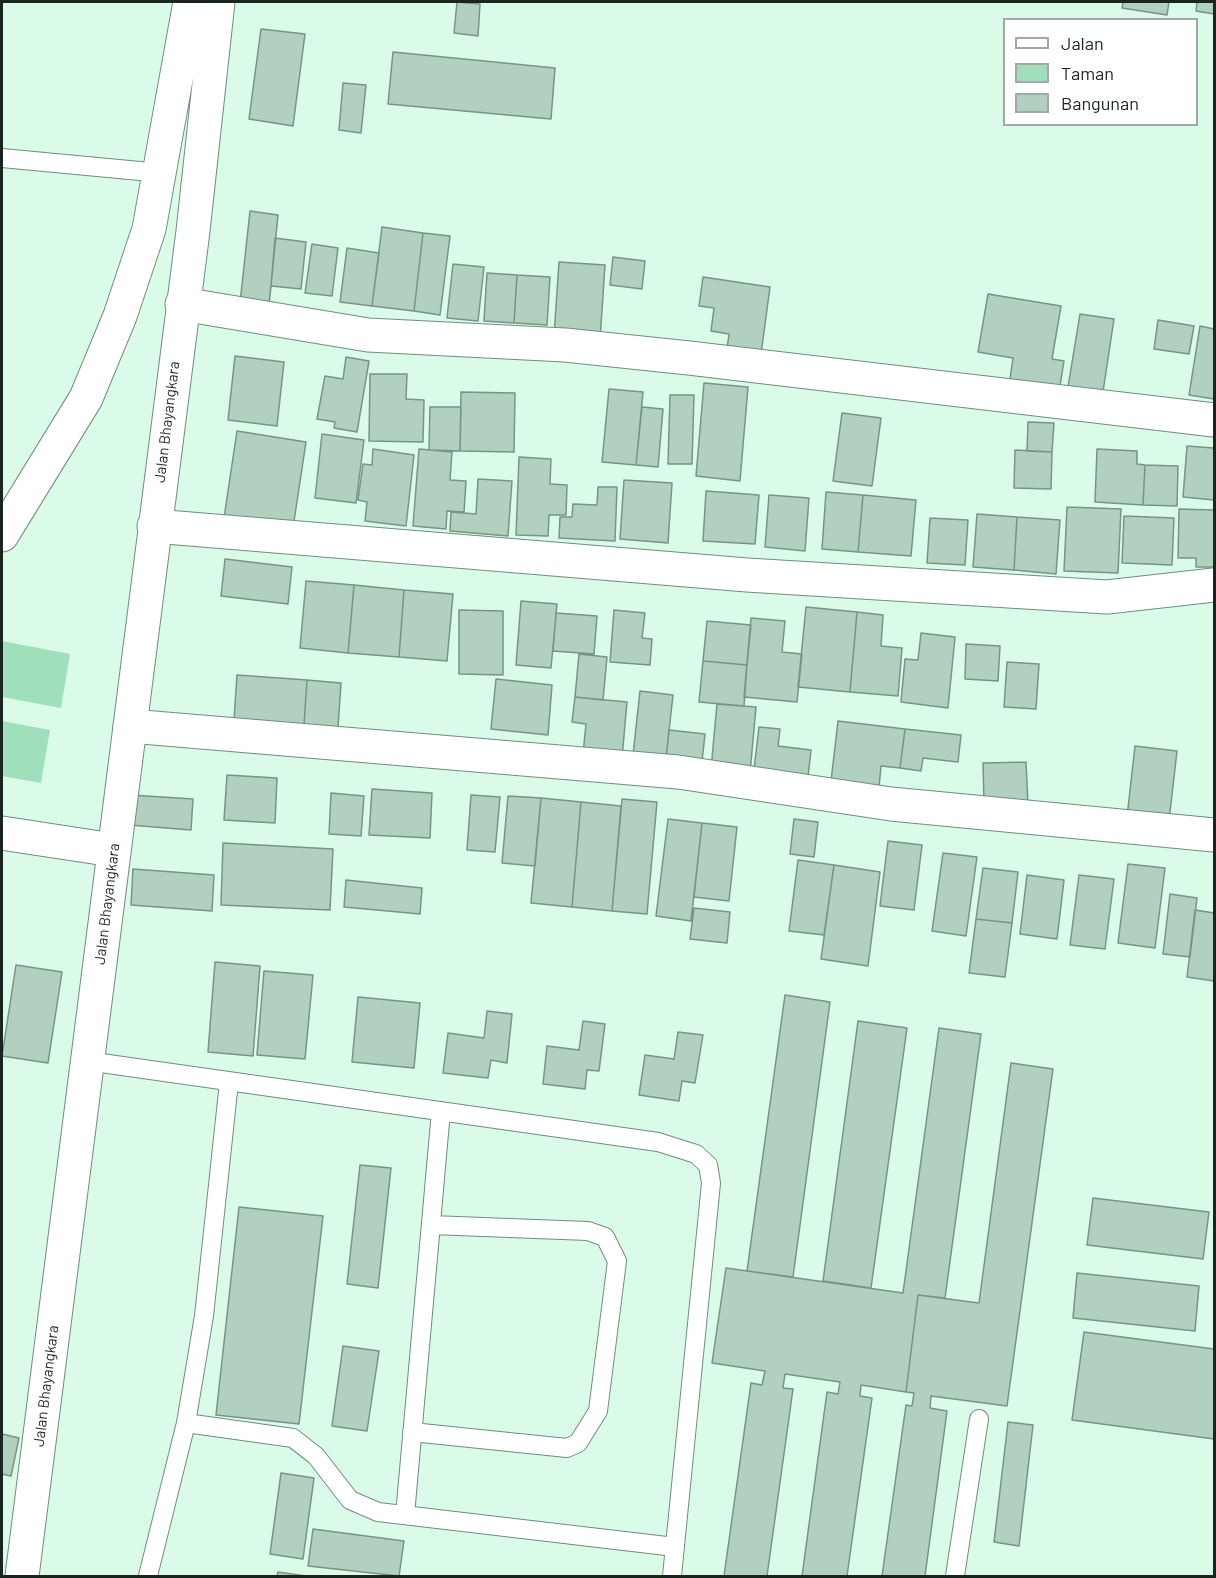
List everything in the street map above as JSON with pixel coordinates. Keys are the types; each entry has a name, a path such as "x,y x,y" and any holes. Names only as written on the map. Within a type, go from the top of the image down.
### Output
{"street":[{"path":"2,535 86,398 120,316 149,229 161,173 190,2"},
{"name":"Jalan Bhayangkara","path":"22,1576 193,231 218,2"},
{"path":"182,304 368,335 565,345 1215,420"},
{"path":"154,526 747,575 1095,597 1215,585"},
{"path":"130,726 678,772 891,804 1215,836"},
{"path":"2,833 114,850"}],"lane":[{"path":"2,158 161,173"},
{"path":"87,1061 658,1142 696,1154 708,1165 711,1183 672,1576"},
{"path":"148,1576 186,1423 204,1317 229,1082"},
{"path":"405,1515 441,1111"},
{"path":"412,1432 567,1448 578,1443 598,1411 616,1261 605,1237 588,1231 431,1226"},
{"path":"955,1576 979,1419"},
{"path":"186,1423 293,1438 316,1456 350,1500 378,1512 675,1547"}],"green space":[{"path":"2,641 70,654 61,708 2,697"},
{"path":"2,721 50,730 41,783 2,776"}],"building":[{"path":"457,2 480,4 478,36 454,33"},
{"path":"1123,2 1169,2 1167,15 1122,8"},
{"path":"1197,2 1214,2 1214,14 1196,11"},
{"path":"261,29 305,34 293,126 249,119"},
{"path":"393,52 555,68 551,119 388,104"},
{"path":"343,83 366,85 361,133 339,130"},
{"path":"250,211 278,215 269,306 240,303"},
{"path":"382,227 423,233 414,311 372,306"},
{"path":"423,233 450,236 440,315 414,311"},
{"path":"275,238 306,242 301,289 271,286"},
{"path":"312,244 338,248 332,296 305,293"},
{"path":"347,248 379,253 372,306 340,302"},
{"path":"613,257 645,261 642,289 610,285"},
{"path":"559,262 605,265 600,340 554,336"},
{"path":"453,264 484,267 478,321 447,318"},
{"path":"487,273 517,275 514,323 484,321"},
{"path":"517,275 550,277 547,325 514,323"},
{"path":"703,277 770,287 761,354 727,349 729,334 711,331 714,308 699,306"},
{"path":"988,294 1061,306 1052,359 1064,361 1060,386 1009,386 1013,358 978,352"},
{"path":"1080,314 1114,319 1101,405 1066,399"},
{"path":"1158,320 1194,326 1189,354 1154,349"},
{"path":"1200,326 1214,329 1214,399 1189,395"},
{"path":"235,356 284,362 277,426 228,420"},
{"path":"346,357 369,361 357,432 334,428 335,422 317,419 325,376 343,379"},
{"path":"370,374 407,374 406,399 424,400 423,442 369,441"},
{"path":"704,383 748,387 740,481 696,476"},
{"path":"609,389 643,392 636,465 602,462"},
{"path":"461,392 515,393 514,452 460,451"},
{"path":"670,395 694,395 692,464 668,464"},
{"path":"430,407 461,407 460,451 429,450"},
{"path":"642,407 663,409 658,467 636,465"},
{"path":"842,413 881,418 872,486 833,481"},
{"path":"1028,422 1054,423 1052,452 1027,451"},
{"path":"237,431 306,442 293,528 224,518"},
{"path":"322,434 364,440 356,503 315,498"},
{"path":"1187,446 1214,448 1214,500 1183,497"},
{"path":"373,449 414,455 406,526 365,521 367,502 358,500 363,464 372,465"},
{"path":"419,449 452,452 450,480 466,481 464,512 447,511 446,529 413,526"},
{"path":"1097,449 1137,451 1137,464 1145,465 1143,505 1095,502"},
{"path":"1015,450 1052,452 1051,489 1014,488"},
{"path":"519,457 551,459 550,484 567,485 566,515 549,515 548,536 516,535"},
{"path":"1145,465 1178,466 1177,506 1143,505"},
{"path":"478,479 512,481 508,536 450,531 451,512 476,514"},
{"path":"624,480 672,483 668,543 620,539"},
{"path":"598,487 617,487 615,541 559,538 560,517 572,517 573,504 597,505"},
{"path":"706,491 759,495 755,544 703,541"},
{"path":"826,492 863,495 858,552 822,549"},
{"path":"769,495 809,498 805,551 765,547"},
{"path":"863,495 916,500 911,556 858,552"},
{"path":"1067,507 1121,509 1118,573 1064,571"},
{"path":"1179,509 1214,510 1214,567 1196,567 1196,558 1178,558"},
{"path":"977,514 1017,517 1014,570 973,567"},
{"path":"1124,516 1174,518 1172,565 1122,563"},
{"path":"1017,517 1060,520 1056,574 1014,570"},
{"path":"930,518 968,520 965,565 927,563"},
{"path":"225,559 292,567 288,604 221,596"},
{"path":"306,581 354,585 348,653 300,648"},
{"path":"354,585 404,590 399,657 348,653"},
{"path":"404,590 453,594 447,661 399,657"},
{"path":"521,601 557,604 551,668 516,665"},
{"path":"806,607 857,612 850,692 798,687"},
{"path":"459,610 503,611 503,675 459,674"},
{"path":"614,610 645,613 642,638 652,639 650,665 610,662"},
{"path":"857,612 883,615 881,646 902,648 898,696 850,692"},
{"path":"556,613 597,616 594,654 553,651"},
{"path":"751,618 785,621 782,652 802,654 797,702 744,697"},
{"path":"707,621 751,625 747,665 703,661"},
{"path":"921,633 955,637 948,708 901,702 905,659 918,660"},
{"path":"966,644 1000,646 998,681 965,679"},
{"path":"579,654 607,657 603,700 575,697"},
{"path":"703,661 747,665 744,706 699,702"},
{"path":"1007,662 1039,664 1036,709 1004,707"},
{"path":"237,675 307,680 304,725 234,720"},
{"path":"496,679 552,685 548,735 491,729"},
{"path":"307,680 341,683 338,727 304,725"},
{"path":"640,691 673,695 665,767 632,764"},
{"path":"575,697 627,702 622,758 583,754 586,724 572,722"},
{"path":"717,704 756,707 750,773 711,769"},
{"path":"838,721 905,729 900,768 881,766 879,787 831,781"},
{"path":"759,727 780,729 778,746 811,750 807,785 753,778"},
{"path":"905,729 961,735 958,762 923,758 921,771 900,768"},
{"path":"669,730 705,734 701,771 665,767"},
{"path":"1135,746 1177,751 1169,821 1127,817"},
{"path":"1026,762 1028,804 984,805 983,763"},
{"path":"227,775 277,778 275,823 224,820"},
{"path":"372,789 432,793 430,838 369,835"},
{"path":"331,793 364,796 361,836 329,834"},
{"path":"131,795 193,799 191,830 129,825"},
{"path":"471,795 500,797 495,852 467,850"},
{"path":"508,796 541,798 535,866 502,863"},
{"path":"541,798 581,802 572,907 531,903"},
{"path":"622,799 657,802 647,914 612,911"},
{"path":"581,802 621,806 612,911 572,907"},
{"path":"668,819 702,823 691,921 656,916"},
{"path":"794,819 818,822 814,857 790,854"},
{"path":"702,823 737,827 729,901 694,897"},
{"path":"888,841 922,845 914,910 880,906"},
{"path":"223,843 333,849 330,910 221,905"},
{"path":"943,853 977,857 966,936 932,931"},
{"path":"798,860 834,865 824,935 789,931"},
{"path":"1128,864 1165,868 1155,948 1118,943"},
{"path":"834,865 880,872 868,966 821,959"},
{"path":"983,868 1018,872 1012,923 976,919"},
{"path":"133,869 214,875 212,911 131,905"},
{"path":"1027,875 1064,880 1057,939 1020,934"},
{"path":"1079,875 1114,879 1105,949 1070,945"},
{"path":"346,880 422,888 420,914 344,907"},
{"path":"1170,894 1197,898 1190,957 1163,954"},
{"path":"694,908 730,912 727,943 690,939"},
{"path":"1195,910 1214,913 1214,981 1187,977"},
{"path":"976,919 1012,923 1005,977 969,973"},
{"path":"215,962 260,966 253,1056 208,1052"},
{"path":"16,965 62,972 48,1063 2,1056"},
{"path":"264,971 313,975 305,1059 257,1055"},
{"path":"785,995 830,1002 793,1277 747,1271"},
{"path":"358,997 420,1003 414,1068 352,1062"},
{"path":"487,1011 512,1014 507,1063 491,1060 488,1078 443,1073 448,1033 484,1038"},
{"path":"583,1021 605,1024 599,1071 587,1070 585,1089 543,1084 547,1046 579,1050"},
{"path":"858,1021 907,1028 871,1288 823,1281"},
{"path":"939,1028 981,1034 945,1298 918,1295 906,1392 861,1385 860,1396 872,1398 847,1576 802,1576 827,1392 838,1394 840,1382 785,1374 783,1388 793,1389 767,1576 724,1576 751,1383 762,1385 765,1371 712,1363 726,1268 903,1293"},
{"path":"678,1032 703,1035 695,1083 682,1081 679,1101 639,1095 645,1055 674,1059"},
{"path":"1011,1063 1053,1069 1007,1406 931,1396 930,1408 947,1411 925,1576 882,1576 906,1405 912,1406 914,1393 906,1392 918,1295 979,1303"},
{"path":"360,1165 391,1168 378,1288 347,1284"},
{"path":"1093,1198 1209,1212 1203,1259 1087,1245"},
{"path":"239,1207 323,1216 299,1424 216,1415"},
{"path":"1077,1273 1199,1286 1195,1331 1073,1318"},
{"path":"1084,1332 1214,1349 1214,1439 1072,1420"},
{"path":"343,1346 379,1351 367,1431 332,1426"},
{"path":"1008,1422 1033,1425 1019,1546 994,1542"},
{"path":"2,1434 19,1438 11,1476 2,1474"},
{"path":"281,1473 314,1478 303,1559 270,1554"},
{"path":"313,1529 404,1541 399,1576 308,1566"},
{"path":"278,1572 306,1576 277,1576"}]}
